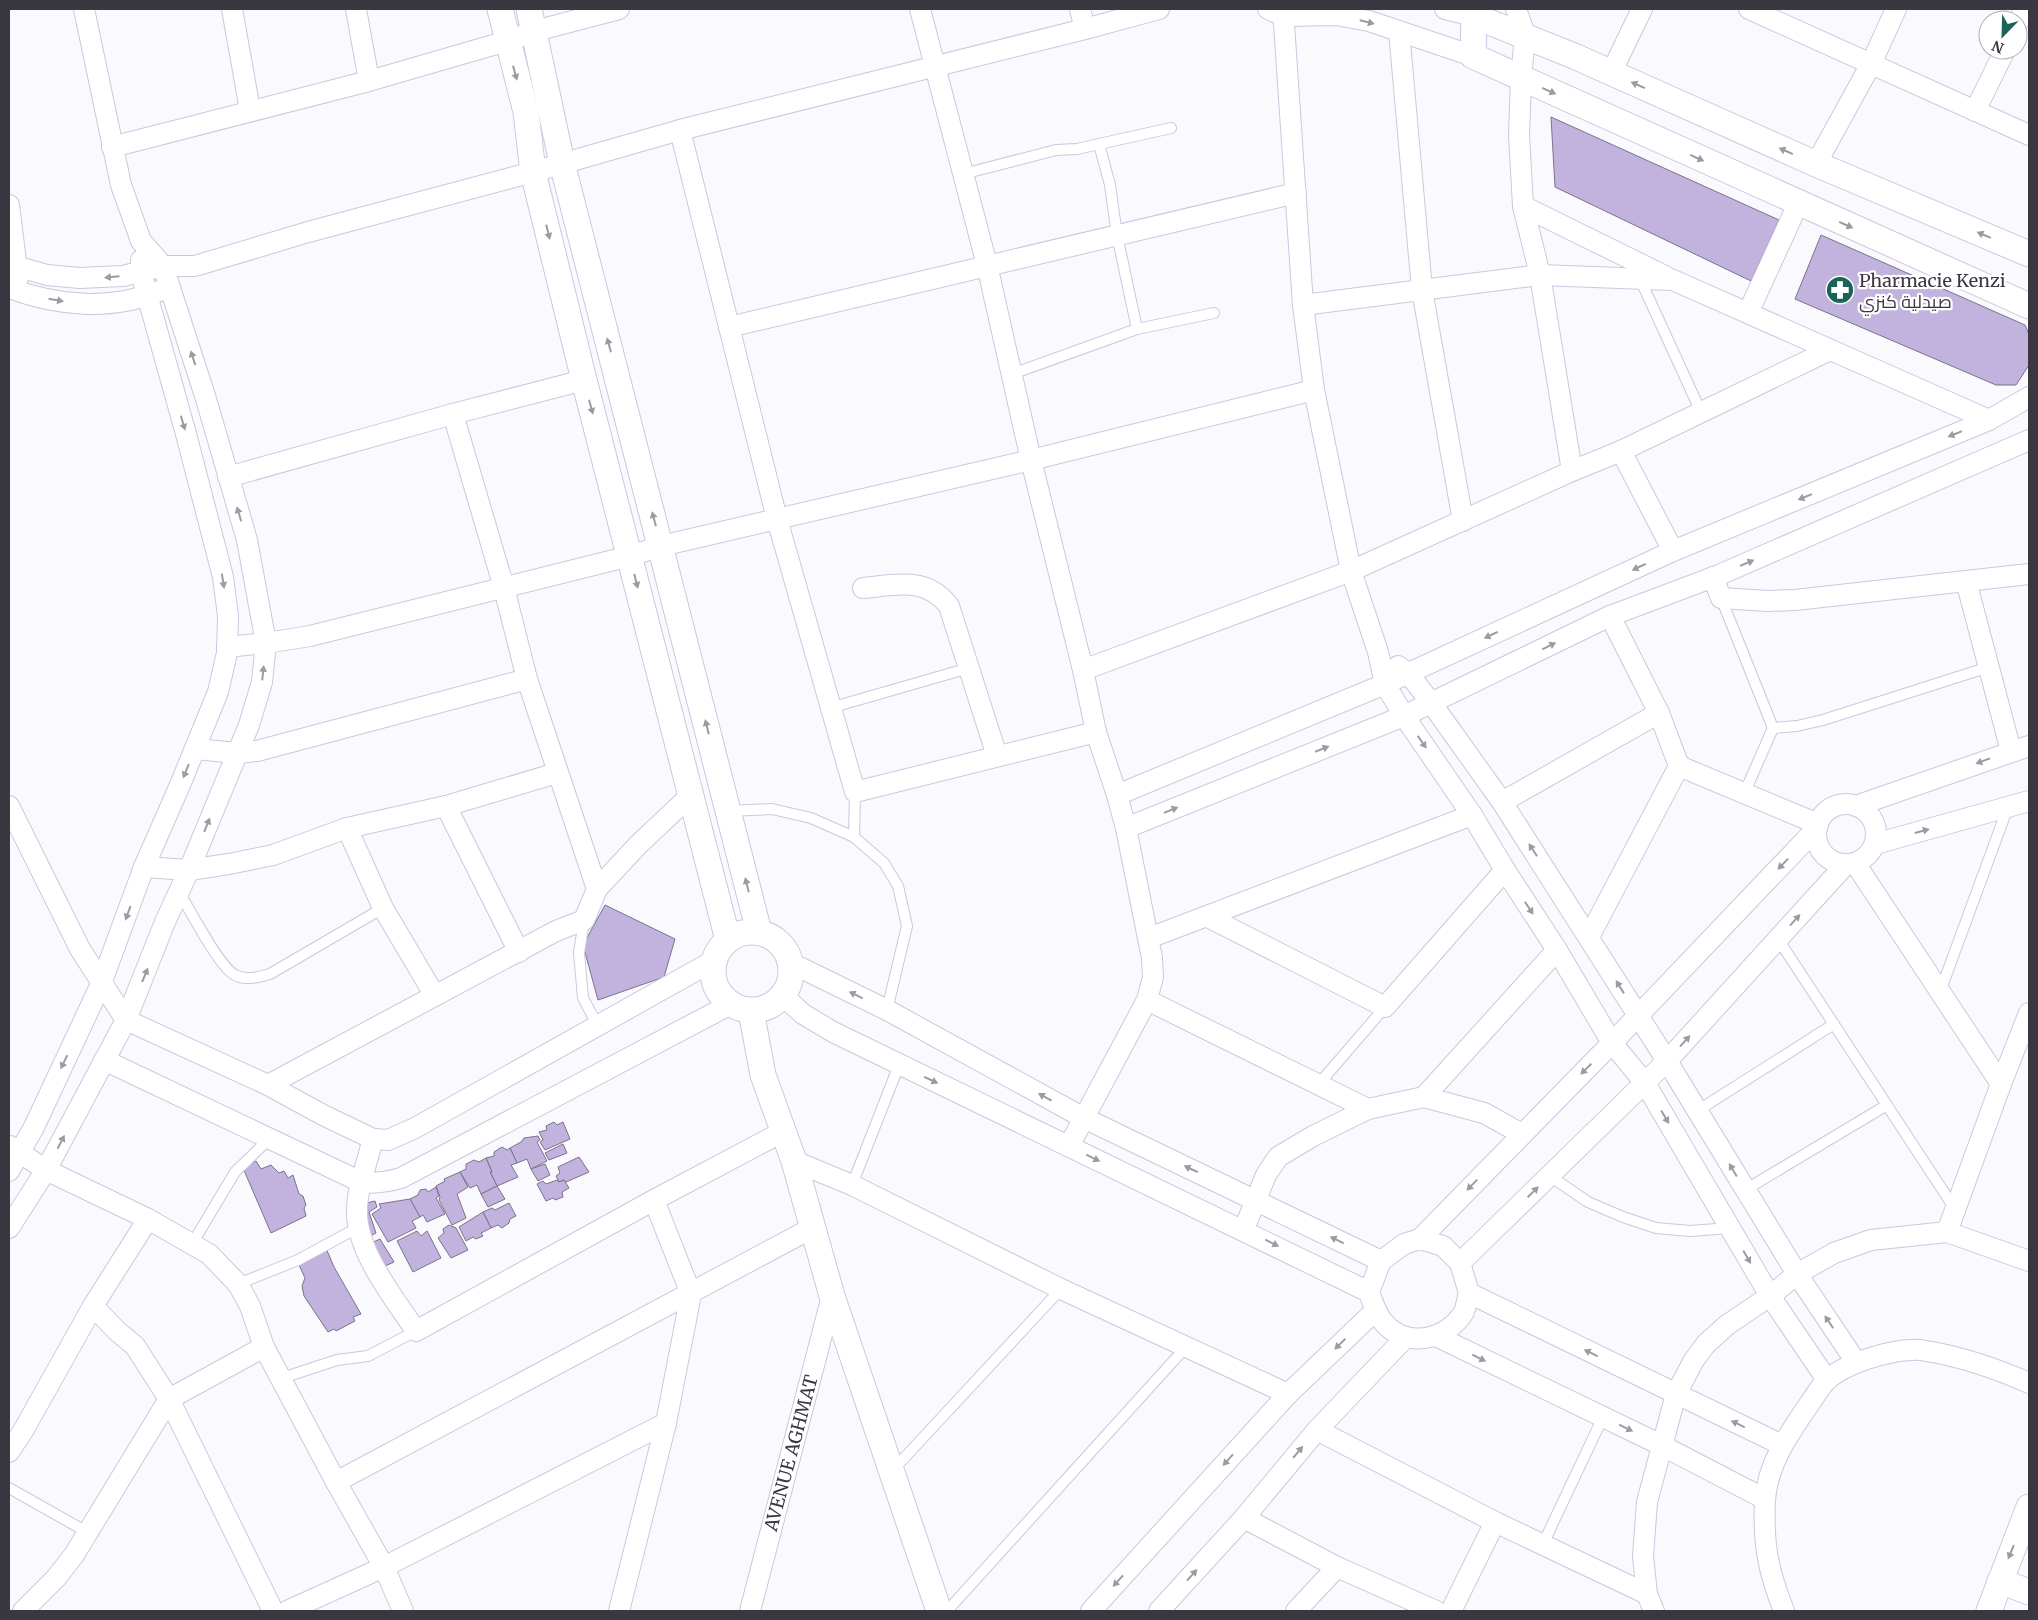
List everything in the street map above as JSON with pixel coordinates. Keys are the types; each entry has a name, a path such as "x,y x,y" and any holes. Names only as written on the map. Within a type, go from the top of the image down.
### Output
{"street":[{"path":"9,1228 46,1170 126,1020 238,753 262,682 266,643 247,540 206,399 163,266 141,240 123,193 84,9"},
{"path":"232,9 250,110"},
{"path":"356,9 369,81"},
{"path":"500,9 526,112 533,172 584,380 728,940"},
{"path":"112,147 250,110 369,81 507,41 532,20 619,9"},
{"path":"920,9 987,265 1096,732 1126,828 1150,938 1153,977 1147,1000 1069,1146"},
{"path":"1080,9 1085,29"},
{"path":"13,266 47,275 80,278 123,276 163,266 195,266 308,232 533,172 562,162 680,130 1159,9"},
{"path":"1445,9 1473,12 1816,164 2029,254"},
{"path":"1516,9 1525,35 1521,79 1520,143 1523,206 1540,274 1572,471"},
{"path":"1611,73 1642,9"},
{"path":"1749,9 2029,135"},
{"path":"1816,164 1871,64 1896,9"},
{"path":"1827,1380 1770,1296 1645,1083 1612,1043 1557,950 1472,815 1404,716 1385,684 1378,652 1351,571 1314,390 1303,305 1296,193 1278,11 1336,15 1369,22 1473,56 1798,204 2029,306"},
{"path":"1473,12 1473,56"},
{"path":"532,20 562,162 759,932"},
{"path":"1399,31 1422,290 1463,521"},
{"path":"1975,111 2000,60"},
{"path":"680,130 777,519 855,792 1096,732"},
{"path":"729,327 1296,193"},
{"path":"1748,314 1798,204"},
{"path":"9,205 14,290 77,304 108,304 147,296 170,286 195,266"},
{"path":"1523,206 1673,280 1989,420"},
{"path":"9,1171 14,1149 101,984 144,867 218,692 227,647 228,616 223,576 189,443 141,273 141,240"},
{"path":"1303,305 1540,274 1673,280"},
{"path":"1083,670 1351,571 1572,471 1621,451 1830,350"},
{"path":"228,477 453,414 584,380"},
{"path":"227,647 310,636 630,556 661,546 1031,460 1314,390"},
{"path":"1117,795 1385,684 1673,551 1989,420 2029,397"},
{"path":"453,414 504,588 526,679 597,889"},
{"path":"1126,828 1432,704 1610,616 1713,577 2029,440"},
{"path":"1621,451 1673,551"},
{"path":"1713,577 1721,598 1768,601 1795,600 2029,574"},
{"path":"1856,806 2020,748 1989,667 1966,581"},
{"path":"863,588 911,584 931,589 942,597 948,606 997,756"},
{"path":"1610,616 1658,713 1679,766 1818,826"},
{"path":"1378,652 1408,673 1502,802 1667,1061 1797,1274 1856,1362"},
{"path":"195,748 238,753 280,745 526,679"},
{"path":"1502,802 1658,713"},
{"path":"1589,937 1679,766"},
{"path":"144,867 189,870 273,855 347,828 446,806 557,773"},
{"path":"268,1085 556,931 584,920 597,889 638,845 691,796"},
{"path":"1875,844 2029,801"},
{"path":"1460,1262 1667,1061 1850,863 1870,852 1875,844 1875,825 1865,810 1847,804 1838,805 1829,809 1822,816 1818,826 1817,842 1822,851 1836,862 1850,863"},
{"path":"9,806 75,941 126,1020 268,1085 322,1115 373,1139 388,1140 399,1137 713,961"},
{"path":"446,806 519,952"},
{"path":"1150,938 1472,815"},
{"path":"1091,1611 1372,1301 1381,1261 1404,1244 1420,1239 1612,1043 1818,826"},
{"path":"347,828 384,908 435,996"},
{"path":"1850,863 2001,1084"},
{"path":"1208,917 1385,1007 1505,870"},
{"path":"104,1060 361,1182 374,1183 401,1178 741,1008 770,1006 783,996 790,980 791,963 786,951 778,942 759,932 749,931 740,933 728,940 719,949 713,961 712,974 715,986 724,1000 741,1008 794,1161 832,1296 939,1611"},
{"path":"1424,1097 1557,950"},
{"path":"791,963 887,1010 1084,1118 1381,1261"},
{"path":"783,996 803,1014 825,1028 1244,1229 1372,1301 1387,1326 1406,1337 1423,1339 1436,1336 1451,1327 1463,1314 1469,1293 1460,1262 1443,1246 1420,1239"},
{"path":"1147,1000 1368,1109"},
{"path":"1947,1232 2029,1013"},
{"path":"1244,1229 1266,1175 1278,1157 1312,1136 1368,1109 1424,1097 1484,1113 1522,1134"},
{"path":"373,1139 361,1182 356,1210 360,1234 373,1266 416,1331 784,1131"},
{"path":"14,1149 46,1170 148,1219 209,1254 238,1284 250,1306 264,1347 384,1567 403,1611"},
{"path":"794,1161 852,1185 1061,1289 1288,1394"},
{"path":"619,1611 666,1423 691,1294 654,1200"},
{"path":"9,1452 23,1431 93,1306 148,1219"},
{"path":"336,1482 812,1228"},
{"path":"1651,1603 1643,1556 1646,1502 1661,1445 1676,1394 1694,1360 1706,1344 1727,1325 1770,1296 1797,1274 1834,1252 1871,1240 1947,1232 2029,1261"},
{"path":"1469,1293 1782,1445"},
{"name":"AVENUE AGHMAT","path":"750,1611 832,1296"},
{"path":"93,1306 117,1331 135,1346 169,1399 272,1611"},
{"path":"1436,1336 1661,1445 1765,1499"},
{"path":"1159,1611 1244,1518 1317,1430 1406,1337"},
{"path":"23,1611 56,1578 74,1555 169,1399 264,1347"},
{"path":"1784,1611 1771,1578 1765,1544 1765,1499 1769,1478 1782,1445 1827,1380 1856,1362 1884,1354 1914,1350 1955,1356 1995,1368 2029,1383"},
{"path":"287,1611 384,1567 666,1423"},
{"path":"1317,1430 1495,1522 1543,1544 1651,1603"},
{"path":"1988,1611 2029,1507"},
{"path":"1244,1518 1337,1567 1436,1611"},
{"path":"1451,1611 1495,1522"},
{"path":"1296,1611 1337,1567"},
{"path":"2000,1581 2029,1592"}],"lane":[{"path":"963,174 1056,150 1077,149 1171,128"},
{"path":"1099,144 1110,185 1137,329"},
{"path":"1640,279 1701,412"},
{"path":"1012,374 1117,338 1137,329 1214,313"},
{"path":"1721,598 1773,728 1744,794"},
{"path":"1773,728 1823,720 1989,667"},
{"path":"830,708 969,668"},
{"path":"854,837 855,792"},
{"path":"1939,992 2008,807"},
{"path":"729,810 772,809 811,818 854,837 884,863 898,886 907,926 887,1010"},
{"path":"179,892 221,964 236,976 250,978 270,974 384,908"},
{"path":"584,920 579,953 584,998 598,1026"},
{"path":"1778,939 1955,1210"},
{"path":"1318,1085 1385,1007"},
{"path":"1697,1111 1834,1024"},
{"path":"852,1185 899,1064"},
{"path":"1746,1190 1887,1106"},
{"path":"192,1244 235,1172 270,1138"},
{"path":"1550,1176 1588,1202 1623,1217 1656,1228 1690,1231 1730,1228"},
{"path":"238,1284 298,1260 359,1227"},
{"path":"893,1471 1061,1289"},
{"path":"282,1378 337,1360 368,1356 416,1331"},
{"path":"947,1611 1186,1347"},
{"path":"1543,1544 1603,1417"},
{"path":"9,1488 87,1532"}],"building":[{"path":"1551,117 1779,220 1751,281 1555,187"},
{"path":"1821,235 2025,325 2029,334 2029,365 2016,385 1996,385 1795,299"},
{"path":"605,905 675,939 664,977 598,1000 583,945"},
{"path":"554,1122 557,1125 563,1122 570,1139 545,1150 540,1142 543,1140 539,1132 547,1130 546,1126"},
{"path":"538,1136 540,1140 537,1142 547,1161 531,1169 527,1159 517,1163 510,1148 521,1142 524,1138"},
{"path":"563,1144 567,1153 549,1160 545,1153"},
{"path":"502,1147 507,1150 510,1148 517,1163 511,1165 518,1177 497,1186 486,1158 494,1156 494,1152"},
{"path":"579,1157 589,1172 566,1182 564,1180 559,1182 556,1176 560,1173 558,1167"},
{"path":"486,1158 497,1186 481,1194 477,1185 470,1188 460,1172 466,1169 466,1164 474,1160 479,1162"},
{"path":"256,1161 261,1169 271,1165 279,1173 284,1171 288,1178 293,1175 299,1194 303,1196 306,1205 304,1208 306,1216 271,1233 243,1168"},
{"path":"545,1164 550,1175 538,1181 531,1169"},
{"path":"460,1172 468,1187 457,1194 466,1218 452,1225 439,1200 440,1197 436,1186 445,1181 444,1179"},
{"path":"557,1180 559,1182 564,1180 569,1188 562,1192 563,1197 546,1201 537,1184 543,1181 546,1184"},
{"path":"497,1186 505,1199 488,1207 481,1194"},
{"path":"436,1187 439,1196 436,1198 445,1214 427,1222 423,1215 420,1217 410,1199 418,1195 420,1190 426,1189 428,1192"},
{"path":"410,1199 420,1217 412,1221 416,1228 388,1242 372,1214 381,1208 379,1204"},
{"path":"375,1201 377,1207 369,1212 376,1233 363,1240 359,1205"},
{"path":"509,1203 516,1216 510,1219 509,1223 502,1228 498,1225 491,1228 483,1212 492,1208 495,1210"},
{"path":"483,1212 491,1228 481,1233 483,1236 476,1239 473,1237 466,1241 459,1227"},
{"path":"449,1225 456,1228 468,1250 451,1258 438,1238 444,1233 443,1229"},
{"path":"417,1231 421,1236 427,1231 441,1258 413,1272 397,1241"},
{"path":"380,1239 394,1262 385,1266 369,1244"},
{"path":"326,1248 334,1267 361,1314 353,1317 355,1321 336,1331 334,1329 328,1332 304,1296 302,1286 305,1278 299,1265"}],"place":[{"name":"Pharmacie Kenzi صيدلية كنزي","path":"1840,290"}]}
